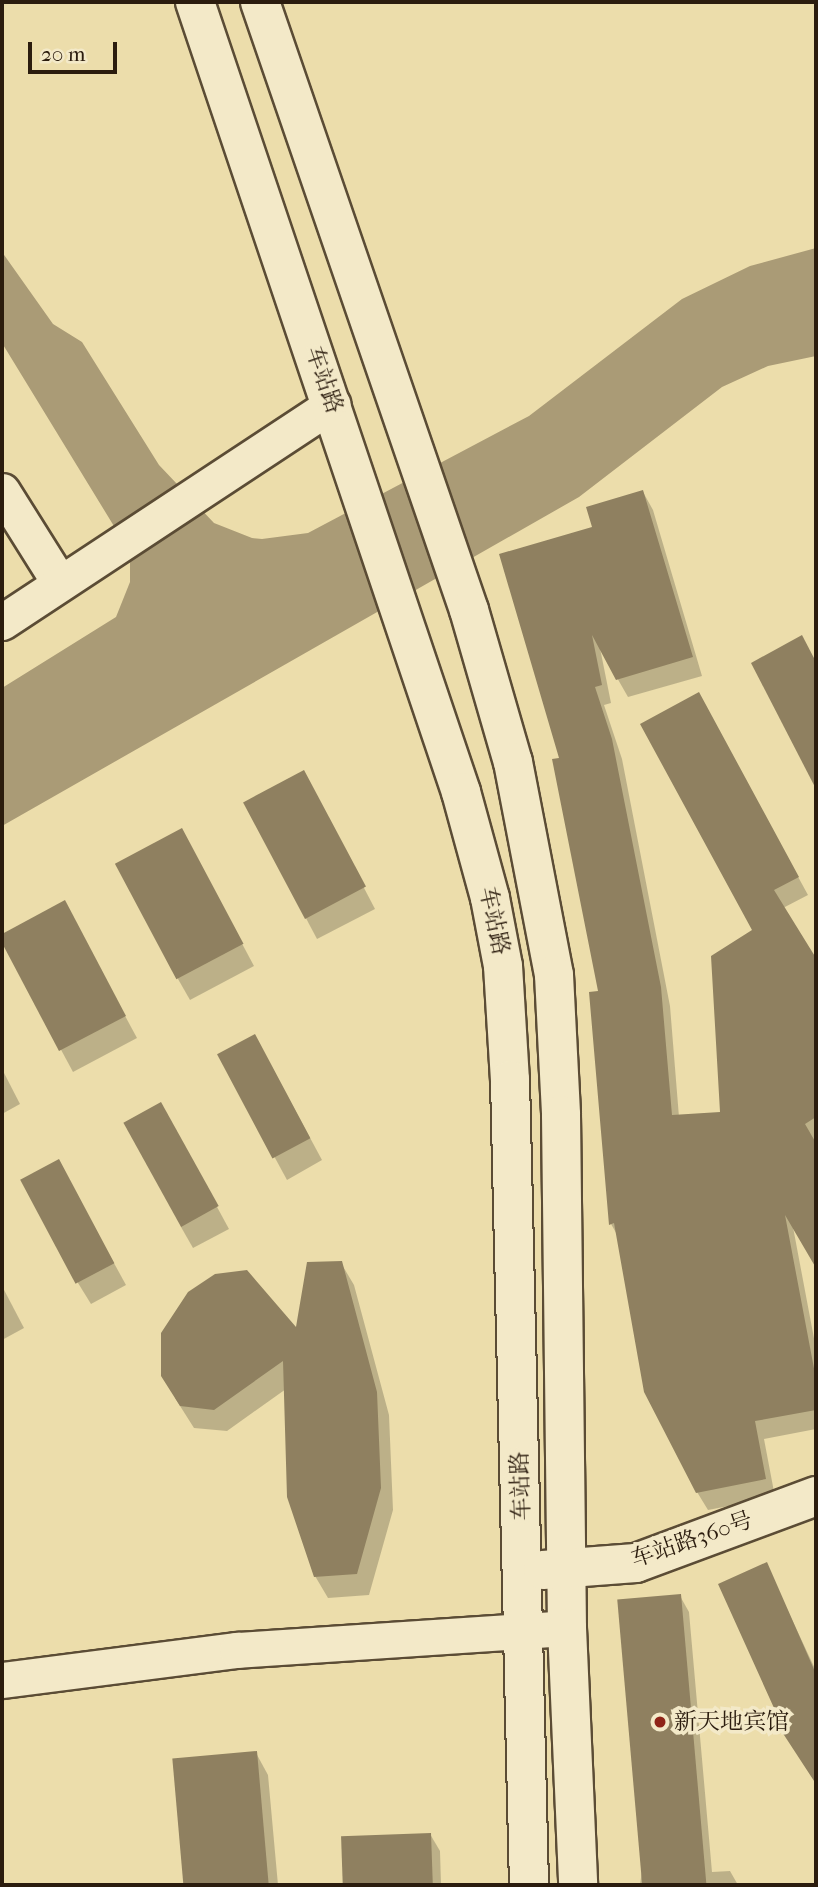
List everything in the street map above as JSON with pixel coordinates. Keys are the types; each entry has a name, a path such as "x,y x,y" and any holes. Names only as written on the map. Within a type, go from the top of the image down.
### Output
{"main road":[{"name":"车站路","path":"195,2 333,404 461,792 490,898 503,966 511,1094 523,1570 521,1632 529,1885"},
{"name":"车站路","path":"261,2 425,474 469,610 513,762 554,975 561,1128 567,1628 578,1885"},
{"name":"车站路360号","path":"523,1570 568,1570 636,1563 816,1496"}],"street":[{"path":"2,622 333,404"},
{"path":"2,491 59,582"},
{"path":"2,1680 237,1650 567,1628"}],"shaded area":[{"path":"816,248 816,356 768,366 722,387 579,497 2,826 2,688 116,617 130,582 130,563 120,536 2,343 2,252 53,324 82,342 159,465 214,523 252,538 262,539 308,533 529,416 682,299 750,266"}],"building":[{"path":"643,490 693,657 616,680 592,635 602,685 595,687 612,739 661,987 672,1115 720,1112 711,956 752,930 640,724 699,692 799,877 774,890 816,958 816,1117 805,1124 816,1143 816,1268 785,1215 816,1379 816,1410 755,1421 766,1479 696,1493 644,1392 614,1223 609,1225 589,992 598,991 552,759 559,758 499,554 592,527 586,507"},
{"path":"802,635 816,662 816,789 751,663"},
{"path":"304,770 366,887 305,919 243,802"},
{"path":"182,828 244,944 176,979 115,864"},
{"path":"65,900 126,1016 59,1051 2,943 2,934"},
{"path":"255,1034 310,1138 272,1158 217,1054"},
{"path":"161,1102 219,1206 181,1227 123,1123"},
{"path":"59,1159 114,1263 76,1284 20,1180"},
{"path":"342,1261 377,1392 381,1488 357,1574 314,1577 287,1497 283,1361 214,1410 180,1406 161,1376 161,1333 188,1292 215,1274 247,1270 296,1327 307,1262"},
{"path":"767,1562 816,1674 816,1784 769,1712 774,1708 718,1584"},
{"name":"新天地宾馆","path":"681,1594 706,1885 642,1885 617,1600"},
{"path":"257,1751 269,1884 183,1885 172,1758"},
{"path":"431,1833 433,1885 343,1885 341,1836"}],"place":[{"name":"新天地宾馆","path":"660,1722"}]}
